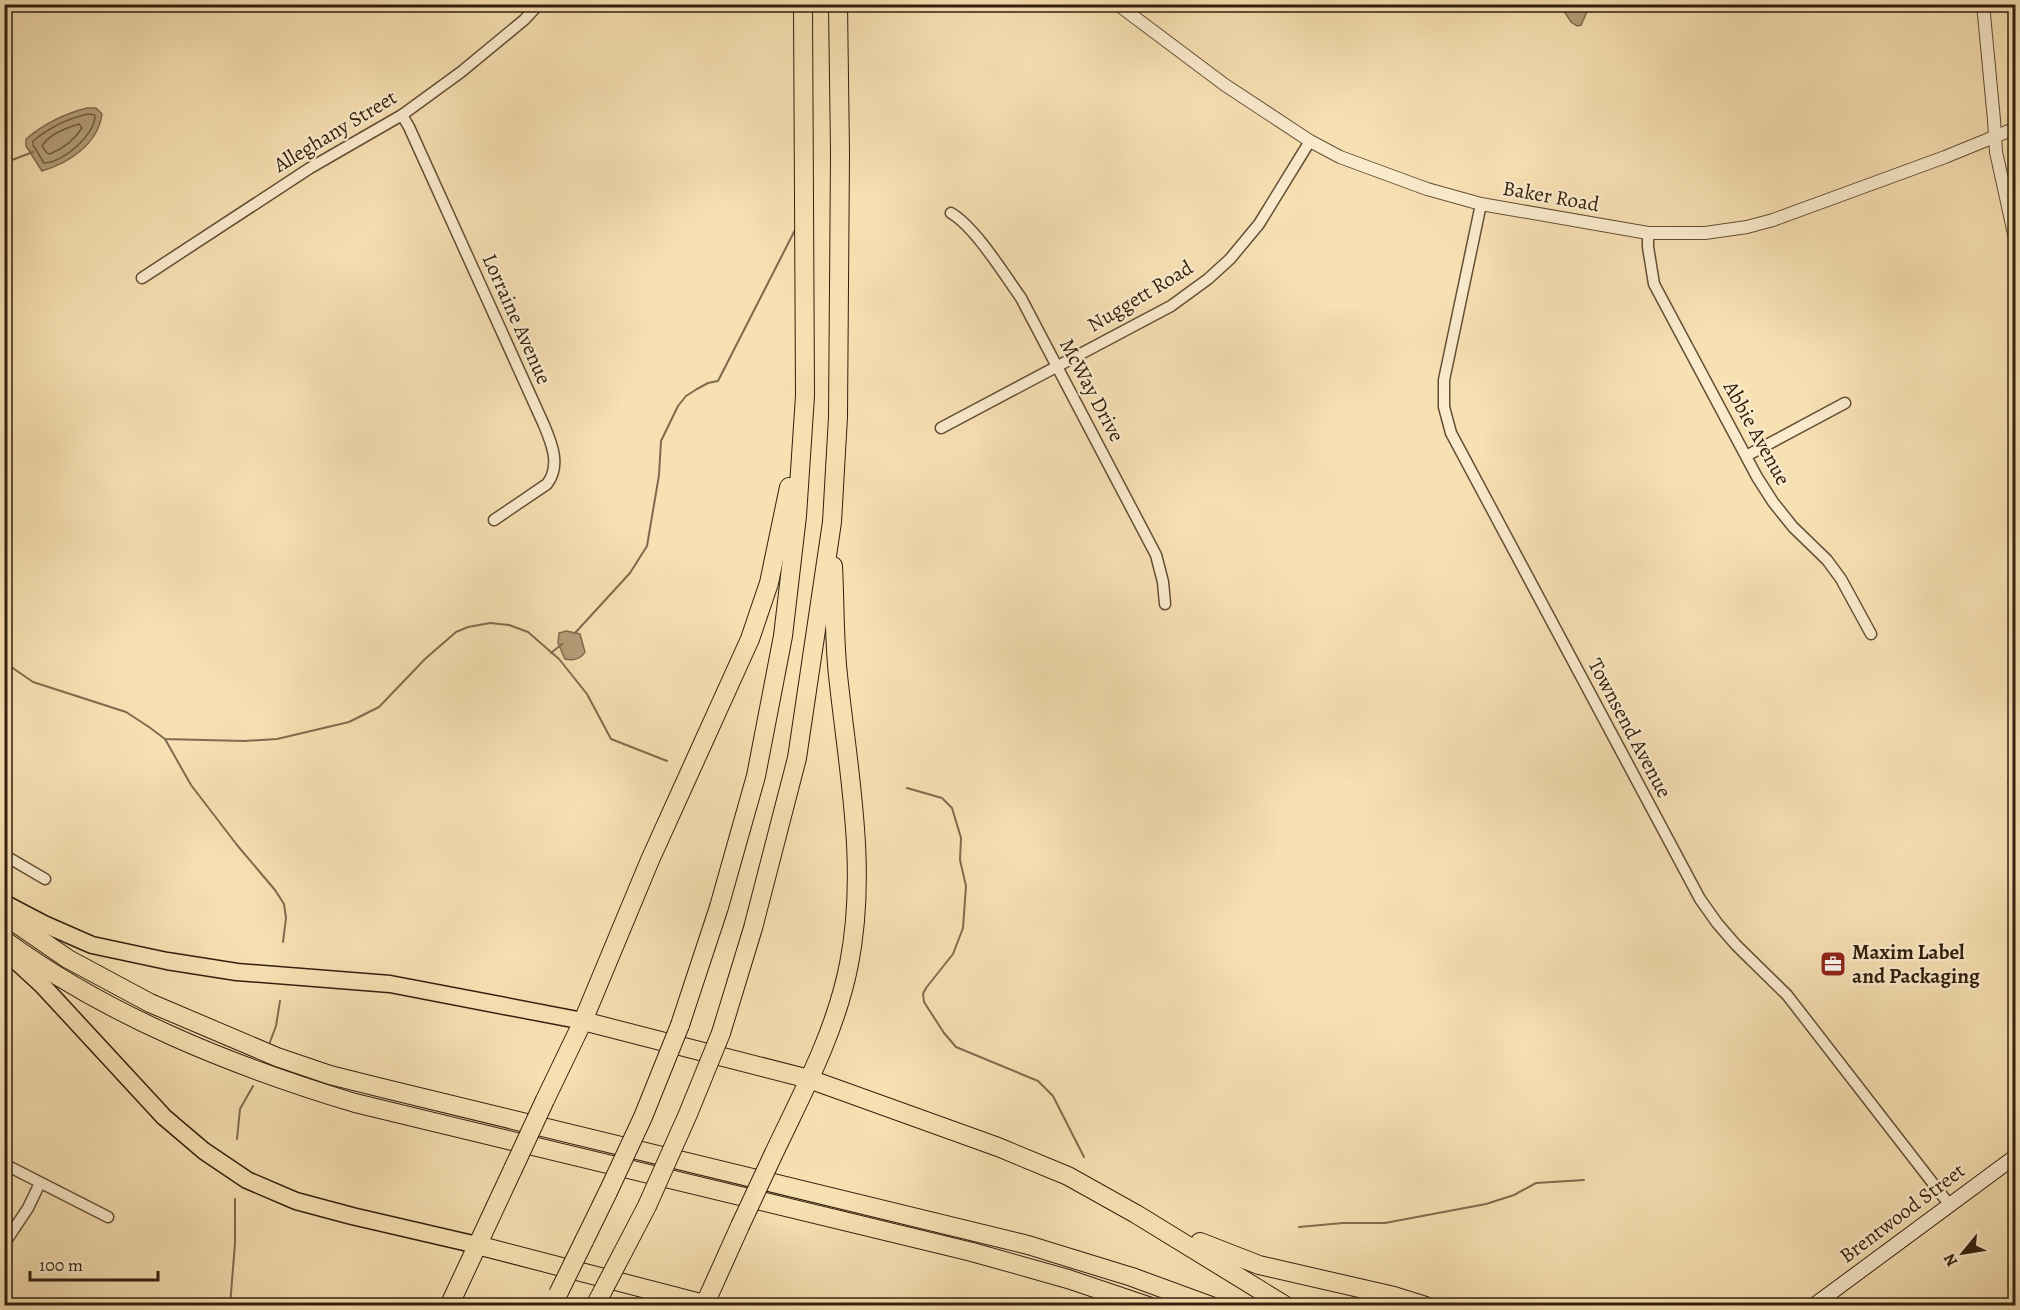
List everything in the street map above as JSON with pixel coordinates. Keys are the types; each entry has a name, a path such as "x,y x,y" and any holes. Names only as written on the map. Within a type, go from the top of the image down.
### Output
{"highway":[{"path":"555,1300 643,1117 680,1025 719,907 756,776 783,636 797,516 805,396 803,4"},
{"path":"596,1304 647,1206 721,1033 753,928 797,758 831,522 838,417 840,146 838,4"},
{"path":"449,1305 583,1021 654,850 750,639 769,582 805,396"},
{"path":"4,950 42,985 164,1118 204,1151 247,1180 296,1201 707,1305 740,1226 809,1079 834,1019 849,964 857,911 857,841 837,672 831,522"},
{"path":"4,903 92,945 167,961 237,972 390,984 583,1021 809,1079 998,1147 1068,1176 1136,1214 1286,1305"},
{"path":"4,915 68,959 103,979 215,1031 304,1067 1028,1245 1132,1277 1211,1305"},
{"path":"4,940 98,999 243,1066 304,1088 355,1103 972,1252 1068,1279 1148,1305"},
{"path":"1136,1214 1259,1265 1426,1305"}],"main road":[{"name":"Brentwood Street","path":"1814,1305 2016,1156"}],"street":[{"name":"Alleghany Street","path":"142,278 310,168 402,115 461,72 524,20 539,4"},
{"name":"Baker Road","path":"1117,4 1225,85 1310,141 1340,157 1378,172 1481,204 1648,233 1706,233 1748,227 1773,220 2016,128"},
{"path":"1983,4 1994,138 2016,243"},
{"name":"Lorraine Avenue","path":"402,115 410,127 544,425 554,453 555,460 551,478 547,484 494,520"},
{"name":"Nuggett Road","path":"940,428 1171,306 1208,279 1230,259 1259,224 1310,141"},
{"name":"Townsend Avenue","path":"1481,204 1444,380 1444,407 1451,433 1700,899 1736,945 1787,995 1949,1204"},
{"name":"McWay Drive","path":"951,213 961,219 1003,273 1020,298 1058,367 1156,555 1163,582 1165,604"},
{"name":"Abbie Avenue","path":"1648,233 1654,284 1746,456 1773,502 1793,527 1827,560 1841,579 1871,634"},
{"path":"1746,456 1845,402"},
{"path":"4,855 45,879"},
{"path":"4,1164 108,1217"},
{"path":"4,1244 28,1208 40,1183"}],"water":[{"path":"1560,5 1590,5 1581,25 1577,26 1571,22"},
{"path":"87,108 96,108 102,114 95,134 81,151 62,163 42,171 26,146 26,139 55,120"},
{"path":"566,631 580,634 585,652 574,660 565,659 558,643 559,633"}],"waterway":[{"path":"4,163 33,152"},
{"path":"575,633 630,573 647,546 659,475 661,441 678,406 686,396 708,383 718,381 795,230"},
{"path":"4,662 33,682 126,712 165,739 244,741 277,739 349,722 379,707 425,659 456,632 490,623 509,625 528,632 559,659 587,694 611,739 667,761"},
{"path":"551,653 562,644"},
{"path":"165,739 191,785 284,904 286,918 283,942"},
{"path":"907,788 942,798 952,808 961,838 960,860 966,886 963,928 953,954 926,988 923,994 924,1002 956,1047 1038,1081 1053,1096 1084,1157"},
{"path":"270,1042 276,1026 280,1001"},
{"path":"237,1139 240,1109 253,1086"},
{"path":"1299,1227 1343,1223 1385,1223 1486,1204 1514,1195 1536,1183 1584,1180"},
{"path":"230,1306 235,1243 235,1199"}],"place":[{"name":"Maxim Label and Packaging","path":"1833,964"}]}
